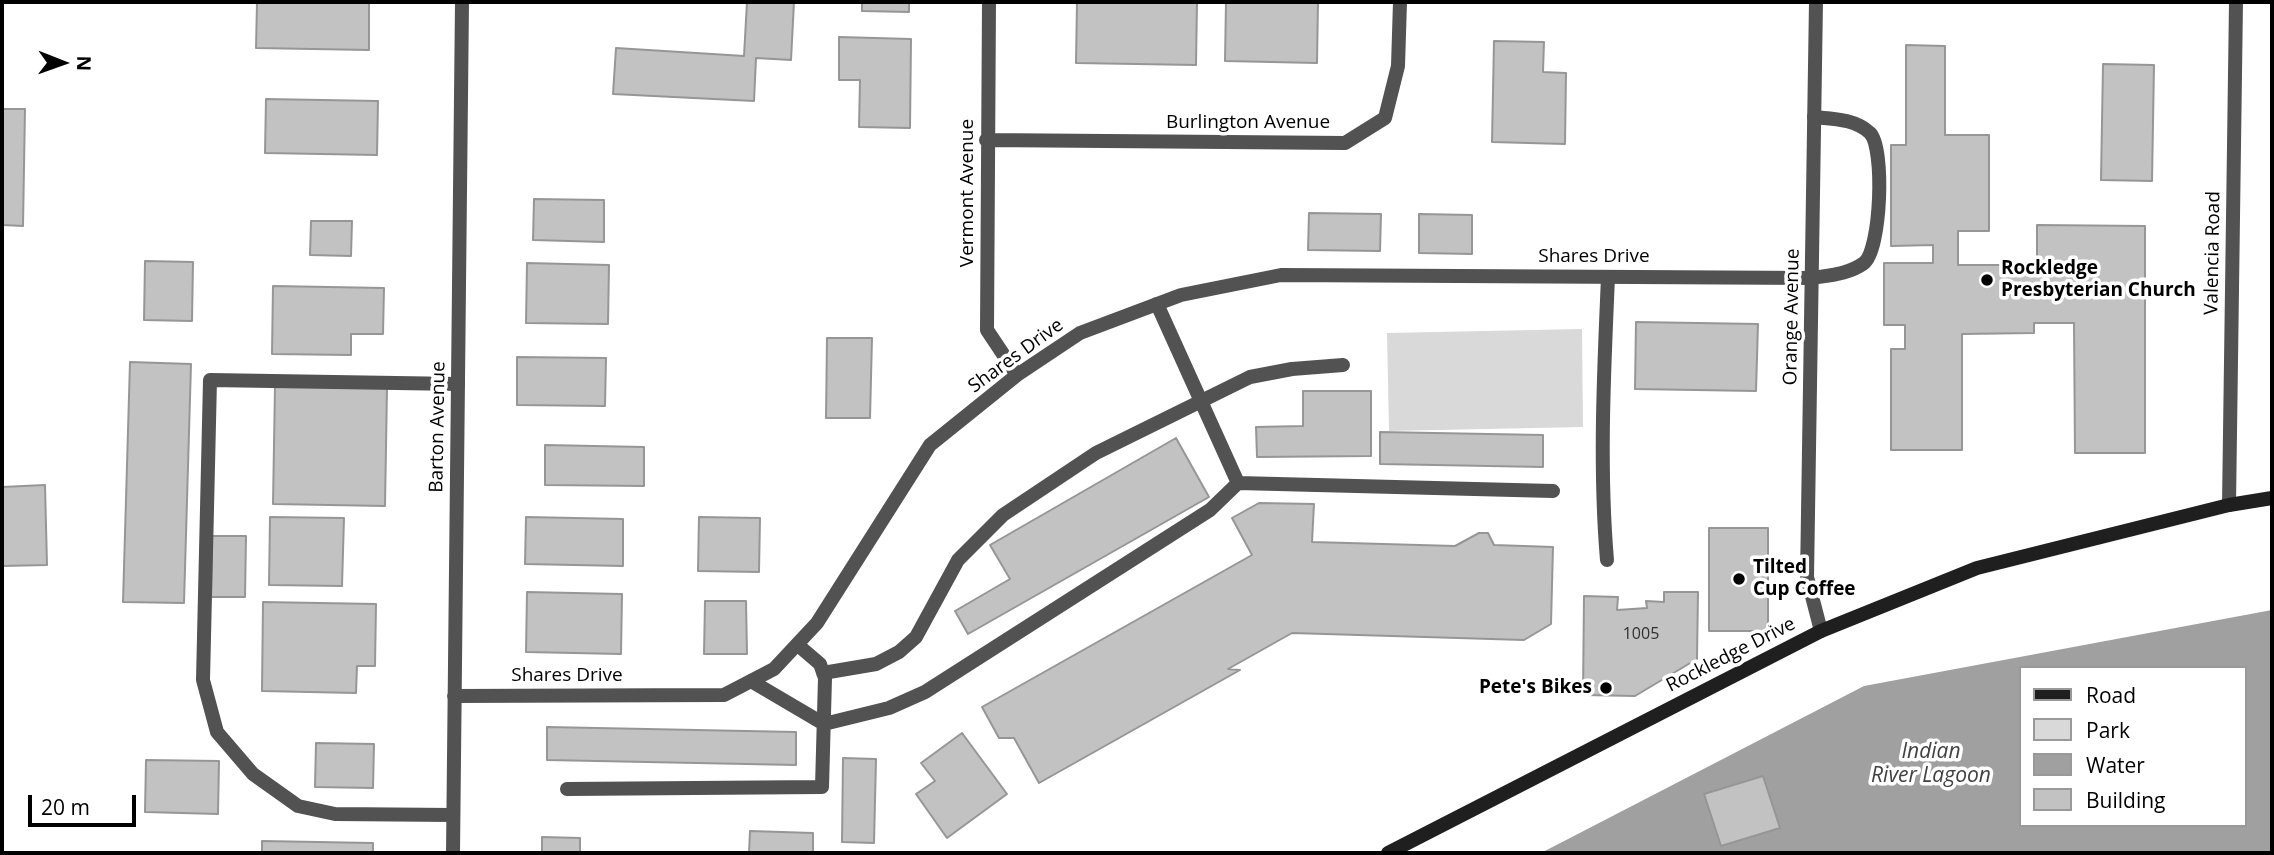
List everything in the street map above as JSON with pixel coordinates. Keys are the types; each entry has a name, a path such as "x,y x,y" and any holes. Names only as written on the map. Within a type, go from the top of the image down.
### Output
{"street":[{"name":"Barton Avenue","path":"453,853 462,2"},
{"name":"Vermont Avenue","path":"989,2 986,141 987,330 1017,375"},
{"name":"Burlington Avenue","path":"986,141 1345,143 1385,118 1398,66 1400,2"},
{"name":"Orange Avenue","path":"1816,2 1808,578 1821,631"},
{"name":"Valencia Road","path":"2229,506 2236,2"},
{"name":"Shares Drive","path":"454,696 724,695 774,670 799,646 817,623 930,445 1017,375 1080,333 1181,295 1281,275 1812,278 1850,271 1866,262 1876,235 1879,156 1872,135 1861,127 1847,121 1814,117"},
{"path":"1608,277 1602,404 1603,510 1608,560"},
{"path":"1157,304 1238,483"},
{"path":"823,673 876,664 899,652 916,637 958,560 1003,515 1096,453 1200,399 1250,377 1292,369 1343,365"},
{"path":"453,815 335,814 298,806 253,774 217,732 203,680 210,380 458,384"},
{"path":"751,681 824,724 889,708 925,692 1210,510 1238,483 1553,491"},
{"name":"Rockledge Drive","path":"1388,853 1821,631 1977,568 2229,506 2272,498"},
{"path":"567,789 822,787 823,673 820,664 799,646"}],"green space":[{"path":"1582,329 1583,427 1389,431 1387,333"}],"water":[{"name":"Indian River Lagoon","path":"2272,610 2272,853 1541,853 1864,686"}],"building":[{"path":"257,2 369,2 369,50 256,48"},
{"path":"747,2 794,2 791,60 756,58 754,101 613,94 616,48 744,56"},
{"path":"862,2 909,2 909,12 862,11"},
{"path":"1077,2 1197,2 1196,65 1076,63"},
{"path":"1226,2 1318,2 1317,63 1225,61"},
{"path":"839,37 911,39 910,128 859,127 860,80 839,80"},
{"path":"1494,41 1544,42 1543,72 1566,73 1565,144 1492,142"},
{"path":"1906,45 1945,46 1945,135 1989,135 1989,231 1958,231 1958,265 2037,265 2037,225 2145,226 2145,453 2075,453 2074,323 2034,323 2034,333 1962,334 1962,450 1891,450 1891,349 1905,349 1905,325 1884,325 1884,263 1933,263 1933,245 1891,246 1891,145 1906,145"},
{"path":"2103,64 2154,65 2152,181 2101,180"},
{"path":"266,99 378,101 377,155 265,153"},
{"path":"2,109 25,109 23,226 2,225"},
{"path":"534,199 604,200 604,242 533,240"},
{"path":"1309,213 1381,214 1380,251 1308,250"},
{"path":"1419,214 1472,215 1472,254 1419,253"},
{"path":"311,221 352,221 351,256 310,255"},
{"path":"145,261 193,262 192,321 144,320"},
{"path":"527,263 609,265 608,324 526,323"},
{"path":"273,286 384,288 383,334 351,334 351,355 272,354"},
{"path":"1636,322 1758,324 1756,391 1635,389"},
{"path":"827,338 872,338 870,418 826,418"},
{"path":"517,357 606,358 605,406 517,405"},
{"path":"130,362 191,364 184,603 123,602"},
{"path":"275,386 387,388 385,506 273,504"},
{"path":"1303,391 1371,391 1371,456 1257,457 1256,427 1303,426"},
{"path":"1380,432 1543,435 1543,467 1380,464"},
{"path":"1176,438 1209,497 968,634 955,611 1010,579 990,545"},
{"path":"545,445 644,447 644,486 545,485"},
{"path":"45,485 47,565 2,566 2,487"},
{"path":"1259,503 1314,504 1312,542 1455,546 1479,533 1488,533 1494,545 1553,547 1551,624 1524,640 1292,633 1228,669 1240,670 1039,783 1014,738 999,738 982,707 1252,555 1232,518"},
{"path":"270,517 344,518 342,586 269,585"},
{"path":"526,517 623,519 623,566 525,564"},
{"path":"699,517 760,518 759,572 698,571"},
{"name":"Tilted Cup Coffee","path":"1709,528 1768,528 1768,631 1709,631"},
{"path":"212,536 246,536 245,597 211,597"},
{"path":"527,592 622,594 621,654 526,652"},
{"path":"1664,592 1698,592 1697,659 1635,696 1583,695 1584,596 1618,597 1617,610 1647,608 1646,601 1664,602"},
{"path":"705,601 746,601 747,654 704,654"},
{"path":"263,602 376,604 375,666 357,666 356,693 262,691"},
{"path":"547,727 796,732 796,765 547,760"},
{"path":"962,733 1007,794 947,838 916,794 935,781 921,763"},
{"path":"316,743 374,744 373,788 315,787"},
{"path":"843,758 876,759 874,843 842,842"},
{"path":"146,760 219,761 218,814 145,812"},
{"path":"1763,776 1780,828 1721,846 1704,794"},
{"path":"750,831 813,833 813,853 749,853"},
{"path":"542,837 580,838 580,852 651,853 542,853"},
{"path":"262,841 373,843 373,853 262,853"}],"place":[{"name":"Rockledge Presbyterian Church","path":"1987,280"},
{"name":"Tilted Cup Coffee","path":"1739,579"},
{"name":"Pete's Bikes","path":"1606,688"}]}
